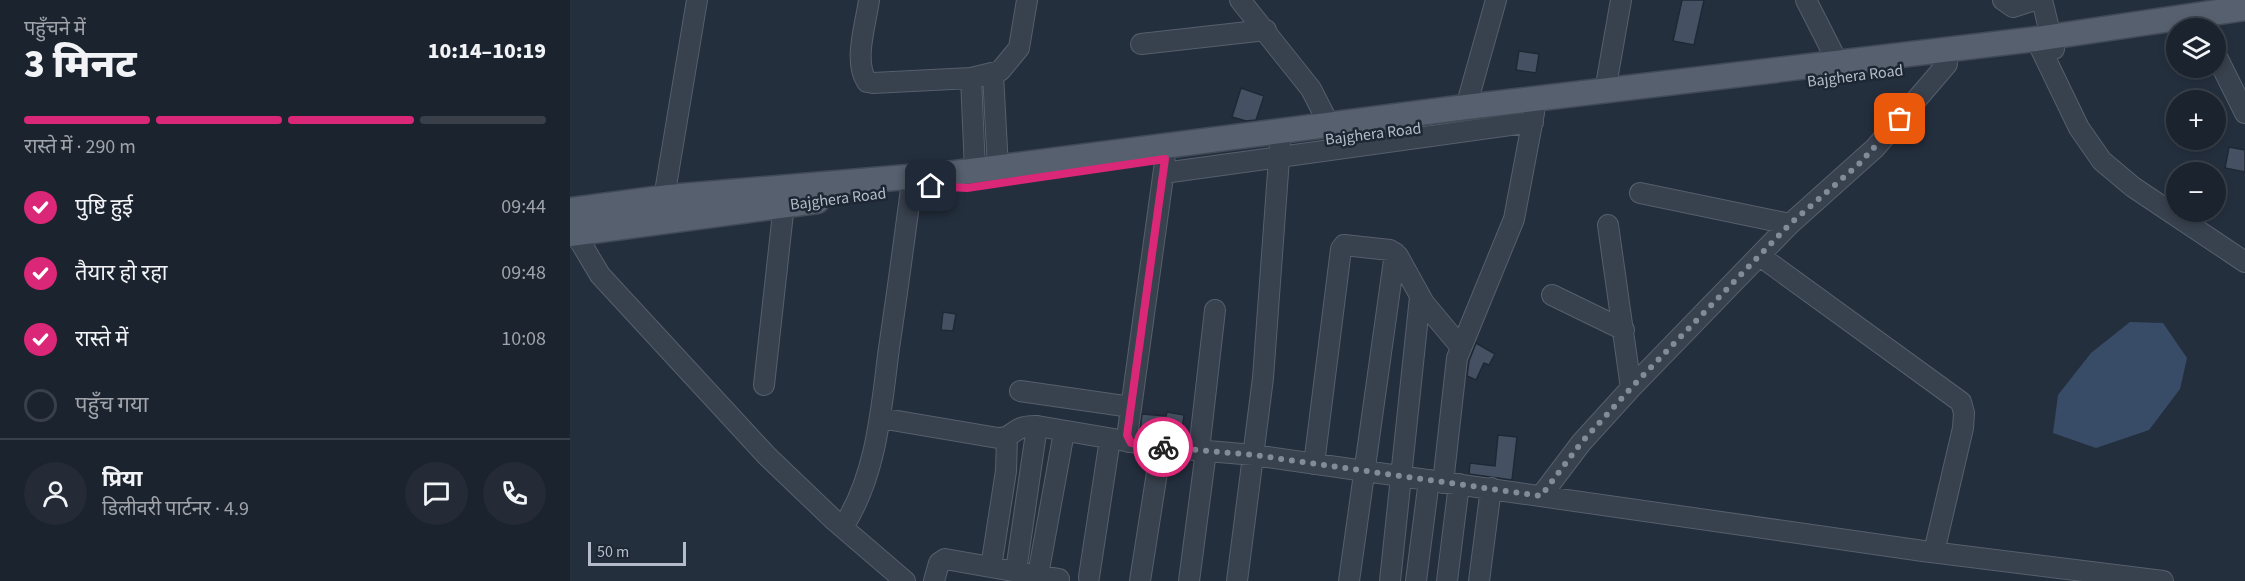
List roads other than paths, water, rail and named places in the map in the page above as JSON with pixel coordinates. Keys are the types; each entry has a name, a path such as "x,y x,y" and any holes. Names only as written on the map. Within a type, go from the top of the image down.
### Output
{"main road":[{"name":"Bajghera Road","path":"572,226 721,203 976,170 1332,131 1533,117 1947,64 2245,8"},
{"path":"2226,25 2245,22"},
{"name":"Bajghera Road","path":"721,203 784,204 931,186 967,188 1164,166 1280,151 1332,131 1466,107 1838,63 2166,33"},
{"path":"572,226 664,198 721,203"}],"street":[{"path":"664,198 697,0"},
{"path":"869,0 860,60 867,82 971,78 993,74 1008,65 1019,48 1027,0"},
{"path":"1240,0 1311,89 1332,131"},
{"path":"1466,107 1496,0"},
{"path":"1605,91 1621,0"},
{"path":"1806,0 1838,63"},
{"path":"2003,0 2013,7 2035,0"},
{"path":"2042,0 2045,44 2079,128 2102,160 2133,187 2245,262"},
{"path":"1141,44 1266,30"},
{"path":"1541,496 1581,443 1631,388 1790,224 1875,148 1947,64"},
{"path":"976,170 993,74"},
{"path":"2226,74 2245,113"},
{"path":"971,78 976,170"},
{"path":"1237,581 1263,378 1280,151 1533,117 1514,219 1480,308 1460,346 1453,384 1444,482 1447,581"},
{"path":"1089,577 1119,440 1128,430 1164,166"},
{"path":"843,527 865,487 880,418 911,189"},
{"path":"1640,193 1790,224"},
{"path":"764,385 784,204"},
{"path":"1608,225 1631,388"},
{"path":"572,226 600,275 767,456 905,581"},
{"path":"1314,464 1341,249 1348,244 1395,253 1420,297 1460,346"},
{"path":"1349,581 1366,473 1395,253"},
{"path":"1760,256 1961,402 1964,413 1963,428 1934,552"},
{"path":"1552,294 1624,330"},
{"path":"1390,581 1399,477 1420,297"},
{"path":"1189,581 1215,310"},
{"path":"1020,391 1131,408"},
{"path":"880,418 1007,438"},
{"path":"991,567 1006,471 1007,438 1021,426 1038,426 1161,447 1254,455 1366,473 1491,488 1934,552 2163,581"},
{"path":"1016,571 1038,426"},
{"path":"1038,575 1064,432"},
{"path":"1140,581 1161,447"},
{"path":"1416,581 1444,482"},
{"path":"1479,581 1491,488"},
{"path":"934,581 942,560 1059,579"}],"water":[{"path":"2130,322 2163,323 2187,358 2180,389 2149,430 2096,448 2053,433 2058,395 2091,353"}]}
